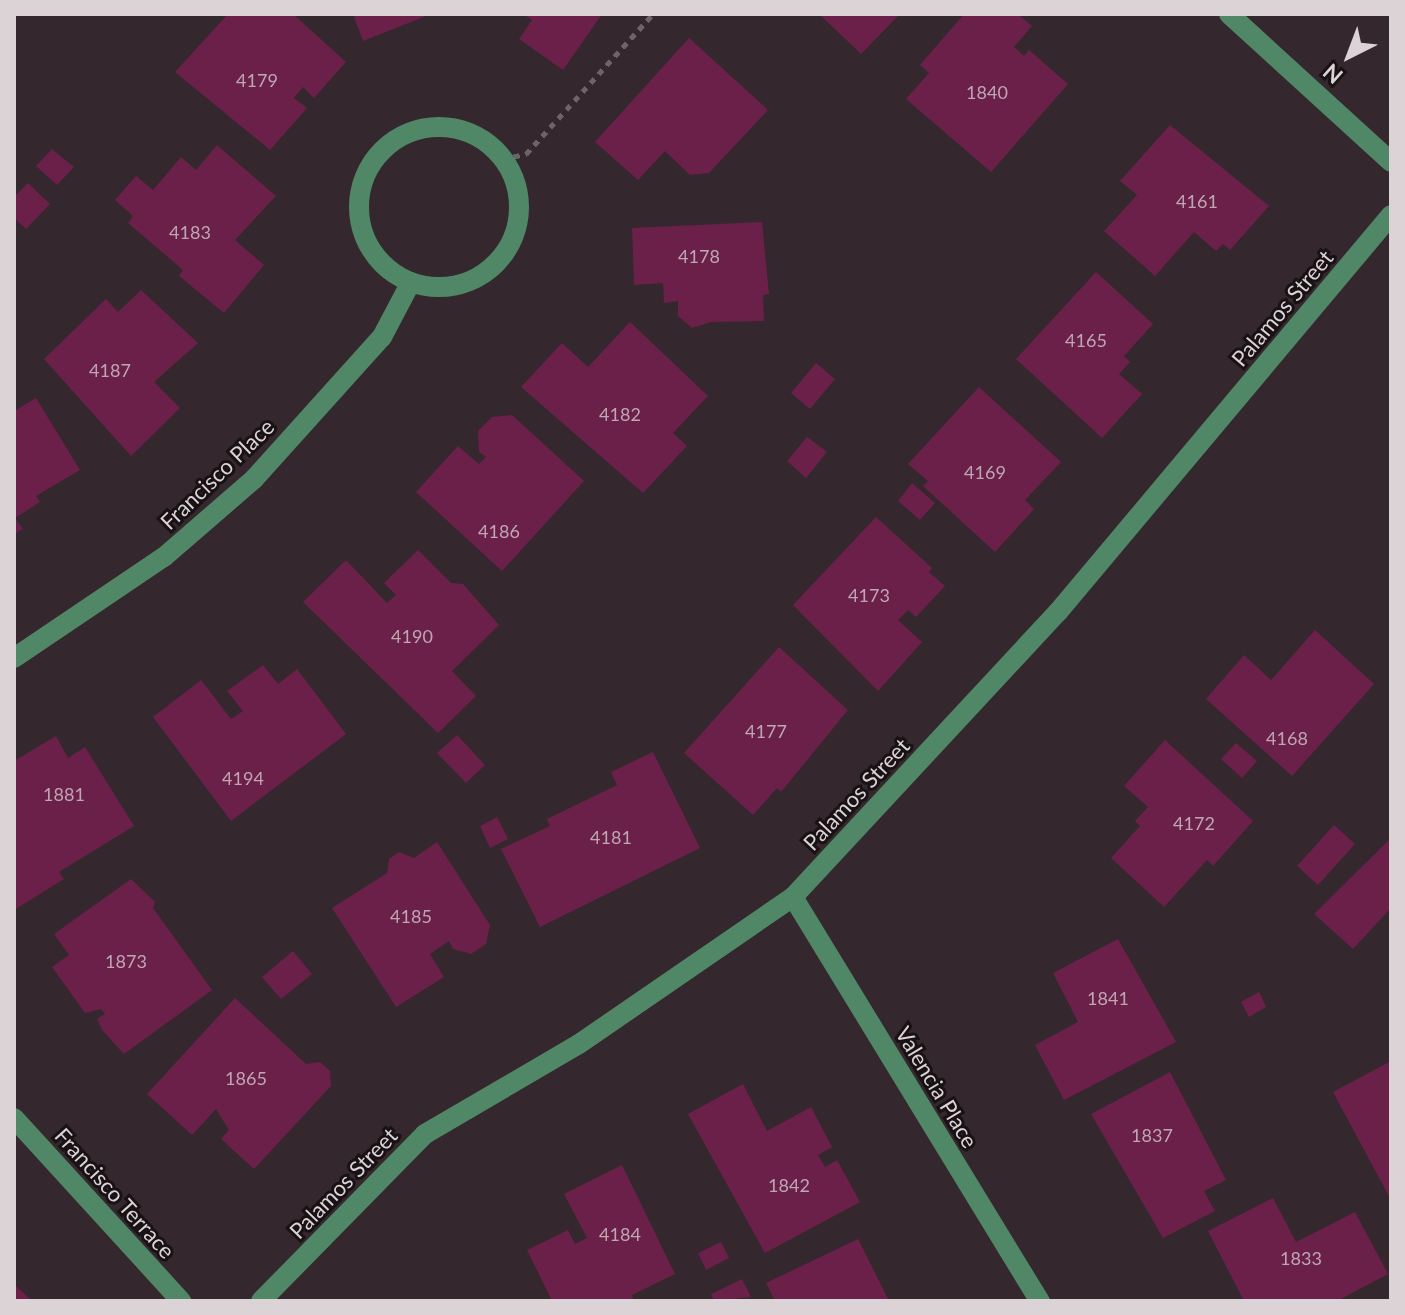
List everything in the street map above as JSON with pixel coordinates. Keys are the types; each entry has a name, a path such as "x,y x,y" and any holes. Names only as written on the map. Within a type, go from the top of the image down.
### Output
{"street":[{"path":"1229,14 1391,162"},
{"path":"432,127 458,129 483,140 502,159 515,182 520,207 516,232 504,255 485,273 462,285 411,282 388,268 370,248 361,223 359,196 367,171 384,150 406,135 432,127"},
{"name":"Palamos Street","path":"261,1301 425,1134 579,1044 793,897 1058,612 1391,215"},
{"name":"Francisco Place","path":"14,658 164,557 254,479 382,337 411,282"},
{"name":"Valencia Place","path":"793,897 1040,1301"},
{"name":"Francisco Terrace","path":"14,1118 181,1301"}],"path":[{"path":"502,159 526,154 653,14"}],"building":[{"path":"228,14 293,14 346,62 314,98 303,87 294,98 307,108 270,150 175,72"},
{"path":"353,14 431,14 363,41"},
{"path":"523,14 602,14 563,70 519,39 532,20"},
{"path":"819,14 900,14 861,54"},
{"path":"964,14 1018,14 1032,26 1014,47 1024,56 1029,50 1068,84 991,172 906,99 929,73 920,65"},
{"path":"689,38 768,110 709,173 690,175 665,151 638,180 595,142"},
{"path":"1170,125 1269,206 1230,250 1223,244 1216,251 1194,232 1155,276 1104,231 1137,195 1120,181"},
{"path":"217,145 276,196 235,240 264,265 224,313 179,276 183,270 128,223 133,216 115,200 136,176 153,190 181,157 196,170"},
{"path":"52,149 74,167 57,185 36,166"},
{"path":"28,183 50,204 26,229 14,218 14,197"},
{"path":"762,222 769,294 763,295 764,321 711,322 692,328 678,316 678,301 664,303 663,283 634,285 632,228"},
{"path":"1096,272 1153,324 1124,356 1130,362 1119,374 1142,394 1102,438 1016,359"},
{"path":"141,290 198,343 154,382 180,408 131,456 44,359 106,299 118,312"},
{"path":"630,322 708,396 673,433 687,446 643,493 521,387 562,343 588,367"},
{"path":"816,363 835,379 810,409 791,393"},
{"path":"979,387 1061,462 1025,500 1034,509 995,552 923,486 928,481 908,464"},
{"path":"36,398 80,470 36,496 40,502 15,518 23,529 14,534 14,411"},
{"path":"512,415 584,481 502,571 416,492 458,446 479,464 486,457 479,452 478,431 492,417"},
{"path":"807,437 827,452 806,478 787,461"},
{"path":"912,483 935,503 920,520 898,501"},
{"path":"876,517 932,568 929,572 945,586 916,617 908,610 898,620 922,642 878,691 793,605"},
{"path":"418,550 451,583 463,584 499,625 452,671 476,696 438,733 303,602 346,560 387,603 396,595 384,583"},
{"path":"1315,630 1374,684 1292,776 1206,699 1244,655 1271,680"},
{"path":"779,647 848,710 781,792 777,788 753,815 684,753"},
{"path":"263,665 278,684 297,669 346,734 231,821 153,717 201,680 231,719 243,711 227,691"},
{"path":"457,735 485,765 466,783 437,753"},
{"path":"56,736 68,758 85,747 134,826 59,872 64,879 14,910 14,761"},
{"path":"1165,740 1253,821 1213,866 1207,860 1164,907 1111,858 1140,826 1135,821 1148,807 1124,786"},
{"path":"1236,743 1257,761 1242,778 1221,759"},
{"path":"653,752 700,848 540,927 501,849 550,826 547,819 617,785 611,772"},
{"path":"497,817 508,839 490,848 480,826"},
{"path":"1334,825 1355,844 1318,885 1297,866"},
{"path":"1391,838 1391,908 1353,949 1314,914"},
{"path":"437,842 490,925 486,944 471,954 453,949 449,941 430,954 444,977 396,1007 332,908 387,873 389,859 399,852 414,858"},
{"path":"131,879 155,902 153,908 212,990 124,1054 102,1030 97,1019 105,1014 101,1009 85,1013 52,967 69,955 54,934"},
{"path":"1118,939 1176,1042 1064,1100 1035,1045 1078,1022 1053,973"},
{"path":"293,951 312,974 281,999 262,977"},
{"path":"1259,992 1266,1007 1249,1017 1241,1002"},
{"path":"235,998 306,1064 320,1062 330,1071 331,1086 254,1169 221,1139 229,1130 216,1109 192,1135 147,1094"},
{"path":"1391,1061 1391,1200 1333,1092"},
{"path":"1170,1072 1226,1180 1204,1191 1215,1211 1163,1238 1091,1114"},
{"path":"743,1084 767,1131 811,1107 832,1147 818,1155 825,1167 837,1160 860,1202 765,1253 688,1114"},
{"path":"622,1165 675,1274 632,1295 634,1301 552,1301 527,1250 568,1230 575,1244 587,1238 564,1194"},
{"path":"1273,1198 1296,1242 1355,1212 1388,1274 1337,1301 1244,1301 1208,1231"},
{"path":"858,1239 889,1301 775,1301 766,1283"},
{"path":"721,1242 729,1258 706,1270 698,1253"},
{"path":"742,1279 751,1297 714,1301 711,1294"},
{"path":"14,1284 32,1301 14,1301"}]}
